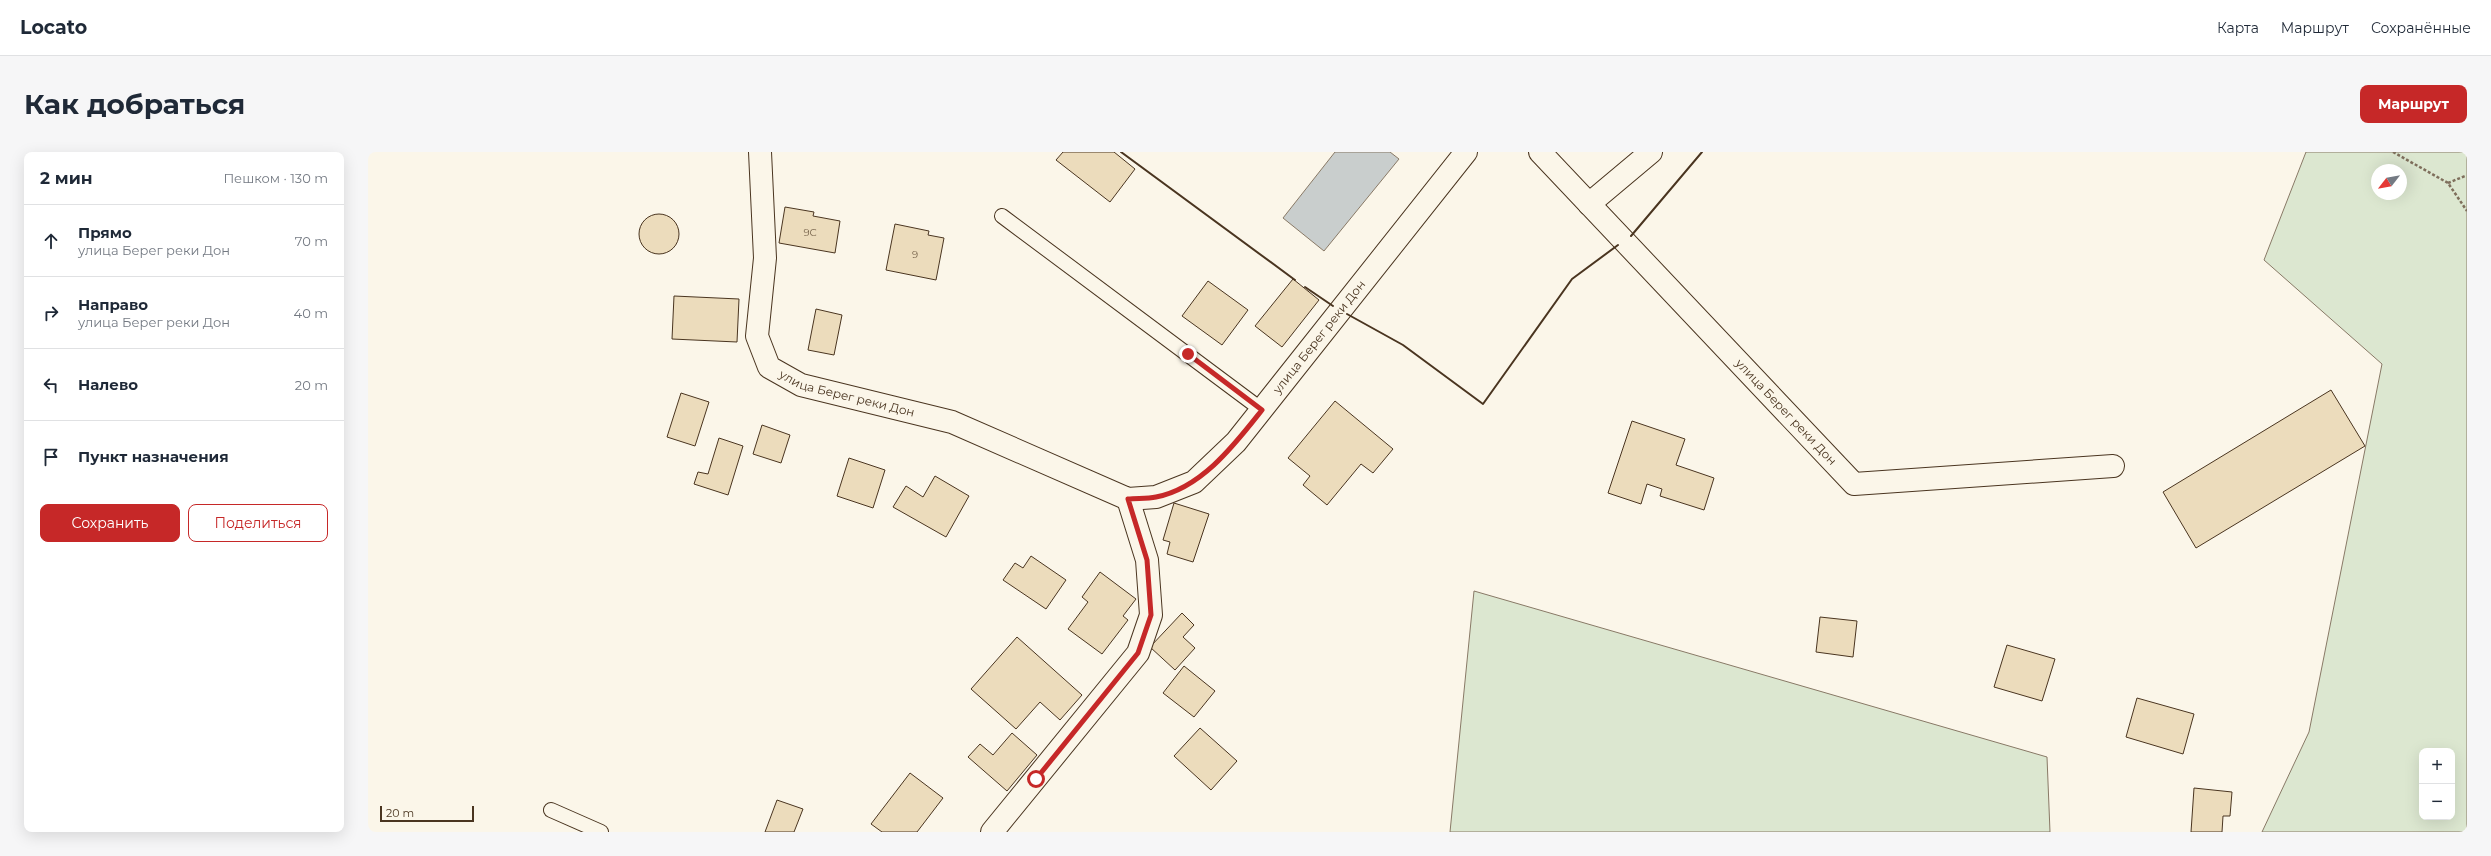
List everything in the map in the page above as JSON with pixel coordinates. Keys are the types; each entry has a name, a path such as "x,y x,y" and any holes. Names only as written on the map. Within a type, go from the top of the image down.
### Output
{"street":[{"name":"улица Берег реки Дон","path":"760,152 765,258 757,336 770,367 801,385 952,422 1128,499 1156,497 1194,482 1236,442 1466,152"},
{"name":"улица Берег реки Дон","path":"1540,152 1854,484 2113,466"},
{"path":"1589,204 1651,152"},
{"path":"992,832 1138,653 1151,615 1147,560 1128,499"}],"lane":[{"path":"1002,216 1262,410"},
{"path":"551,810 602,832"}],"path":[{"path":"2392,152 2448,183 2467,210"},
{"path":"2448,183 2465,176"}],"green space":[{"path":"2306,152 2467,152 2467,832 2262,832 2309,732 2382,364 2264,260"},
{"path":"1474,591 2047,757 2050,832 1450,832"}],"shaded area":[{"path":"1335,152 1390,152 1399,159 1324,251 1283,218"}],"building":[{"path":"1063,152 1114,152 1135,169 1110,202 1056,160"},
{"path":"785,207 814,212 813,216 840,221 835,253 779,243"},
{"path":"659,214 667,216 673,220 677,226 679,234 677,242 673,248 667,252 659,254 651,252 645,248 641,242 639,234 641,226 645,220 651,216"},
{"path":"895,224 929,231 928,235 944,238 936,280 886,270"},
{"path":"1293,279 1319,300 1282,347 1255,326"},
{"path":"1208,281 1248,310 1222,345 1182,316"},
{"path":"674,296 739,299 737,342 672,339"},
{"path":"816,309 842,315 834,355 808,350"},
{"path":"2331,390 2365,446 2196,548 2163,492"},
{"path":"681,393 709,402 695,446 667,437"},
{"path":"1335,401 1393,449 1373,473 1361,464 1327,505 1303,485 1310,476 1288,458"},
{"path":"1632,421 1685,439 1676,465 1714,478 1704,510 1660,496 1662,489 1647,484 1641,504 1608,493"},
{"path":"762,425 790,435 781,463 753,454"},
{"path":"719,438 743,446 728,495 694,484 698,472 708,474"},
{"path":"849,458 885,470 873,508 837,496"},
{"path":"935,476 969,496 946,537 893,507 906,486 923,497"},
{"path":"1174,503 1209,514 1193,562 1167,554 1170,542 1163,540"},
{"path":"1031,556 1066,580 1046,609 1003,580 1015,563 1023,568"},
{"path":"1100,572 1136,599 1123,616 1128,620 1102,654 1068,629 1088,602 1082,597"},
{"path":"1182,613 1194,625 1183,637 1195,648 1175,670 1150,647"},
{"path":"1820,617 1857,621 1853,657 1816,652"},
{"path":"1017,637 1082,695 1060,720 1040,702 1016,729 971,689"},
{"path":"2007,645 2055,659 2042,701 1994,687"},
{"path":"1184,666 1215,691 1194,717 1163,693"},
{"path":"2137,698 2194,714 2183,754 2126,737"},
{"path":"1200,728 1237,761 1211,790 1174,756"},
{"path":"1012,733 1037,755 1007,791 968,757 980,744 993,755"},
{"path":"910,773 943,798 917,832 882,832 871,824"},
{"path":"2194,788 2232,792 2230,816 2223,816 2222,832 2191,832"},
{"path":"777,800 803,809 794,832 765,832"}],"wall":[{"path":"1121,152 1295,280"},
{"path":"1631,236 1702,152"},
{"path":"1347,314 1403,345 1483,404 1572,279 1618,245"},
{"path":"1305,287 1333,306"}],"route":[{"path":"1036,779 1138,653 1151,615 1147,560 1128,499 1156,497 1194,482 1236,442 1262,410 1188,354"}]}
